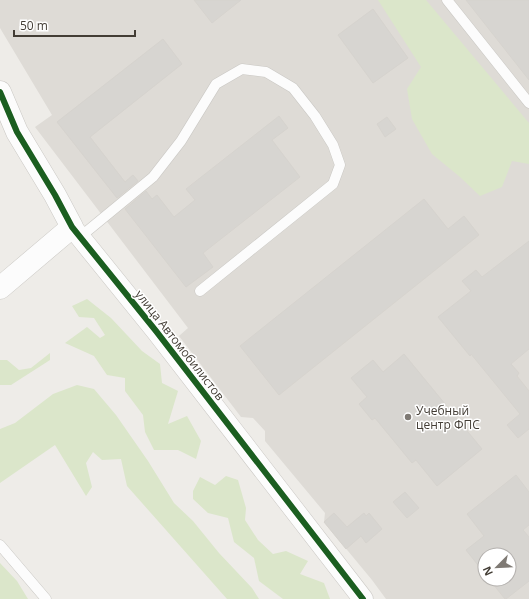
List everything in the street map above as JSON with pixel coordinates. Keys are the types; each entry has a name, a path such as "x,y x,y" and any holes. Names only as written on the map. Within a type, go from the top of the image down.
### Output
{"street":[{"name":"улица Автомобилистов","path":"0,92 17,132 76,232 156,331 363,599"},
{"path":"0,288 76,232"}],"lane":[{"path":"447,0 529,103"},
{"path":"76,232 153,177 182,141 216,84 242,69 266,72 293,88 316,116 333,146 340,165 333,184 200,291"},
{"path":"0,544 46,599"}],"shaded area":[{"path":"0,0 529,0 529,599 386,599 324,522 325,513 265,441 265,431 253,418 241,417 179,336 188,328 35,127 52,115 0,28"}],"green space":[{"path":"378,0 426,0 529,123 529,164 512,161 502,187 480,196 432,154 412,119 407,89 421,67"},
{"path":"87,299 111,318 142,351 160,364 162,383 178,391 168,424 187,416 201,441 196,459 178,450 154,450 145,432 143,415 125,391 125,378 107,375 94,356 65,343 87,327 100,338 105,335 94,318 79,317 72,306"},
{"path":"50,353 50,360 11,385 0,385 0,360 7,360 19,370 31,368"},
{"path":"77,385 94,389 116,415 148,461 174,503 193,521 219,553 252,588 259,599 227,599 127,486 121,459 102,460 93,452 86,463 92,487 86,496 55,445 0,483 0,429 15,423 53,394"},
{"path":"226,476 238,480 246,508 245,520 258,540 273,554 286,551 308,561 300,574 324,583 330,599 283,599 259,581 254,558 234,542 228,518 208,513 193,499 193,491 200,477 215,485"},
{"path":"0,563 17,581 28,599 0,599"}],"building":[{"path":"194,0 241,0 212,23"},
{"path":"466,0 529,0 529,80"},
{"path":"373,9 408,58 373,83 338,35"},
{"path":"163,39 182,64 90,137 125,182 133,175 138,181 117,198 57,122"},
{"path":"279,116 288,128 272,140 300,177 203,253 213,267 186,287 125,209 146,191 152,199 157,195 174,217 195,200 186,189"},
{"path":"387,117 396,129 385,137 377,124"},
{"path":"424,199 448,229 464,216 479,235 279,395 240,346"},
{"path":"529,241 529,349 511,364 519,373 517,376 529,391 529,429 518,438 507,425 520,414 471,354 470,356 438,317 471,291 462,281 476,270 482,277"},
{"path":"404,354 482,449 437,486 416,460 412,463 375,418 372,420 359,404 367,397 351,378 373,360 383,372"},
{"path":"516,475 529,492 529,525 523,530 529,537 529,581 506,599 495,587 517,587 517,547 477,547 477,564 466,550 484,536 467,514"},
{"path":"405,492 419,508 407,518 393,502"},
{"path":"334,513 347,527 364,513 366,516 369,513 382,529 366,543 361,536 346,549 324,522"}],"cycle path":[{"path":"0,92 17,132 55,195 72,227 156,331 363,599"}],"place":[{"name":"Учебный центр ФПС","path":"408,417"}]}
